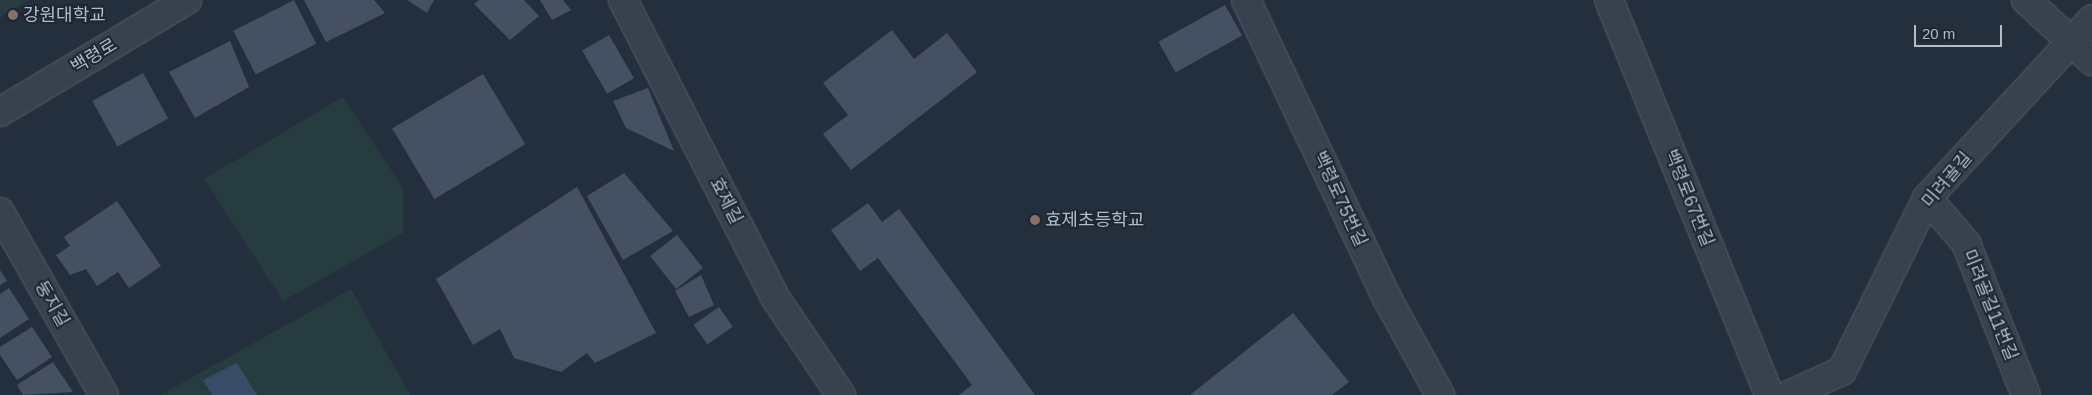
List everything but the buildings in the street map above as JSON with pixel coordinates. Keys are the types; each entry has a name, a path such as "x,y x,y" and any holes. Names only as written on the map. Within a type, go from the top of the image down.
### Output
{"street":[{"name":"백령로","path":"0,112 187,0"},
{"name":"효제길","path":"623,0 776,299 842,395"},
{"name":"백령로75번길","path":"1246,0 1388,298 1440,395"},
{"name":"백령로67번길","path":"1609,0 1769,395"},
{"path":"2026,0 2092,61"},
{"name":"미려골길","path":"1789,395 1842,371 1927,198 2092,19"},
{"name":"미려골길11번길","path":"1927,198 1966,243 2026,395"},
{"name":"둥지길","path":"0,212 104,395"}],"green space":[{"path":"0,0 29,0 0,17"},
{"path":"343,97 403,188 403,233 283,301 204,179"},
{"path":"351,289 410,395 160,395"}],"water":[{"path":"237,363 257,395 212,395 203,380"}],"place":[{"name":"강원대학교","path":"13,15"},
{"name":"효제초등학교","path":"1035,220"}]}
